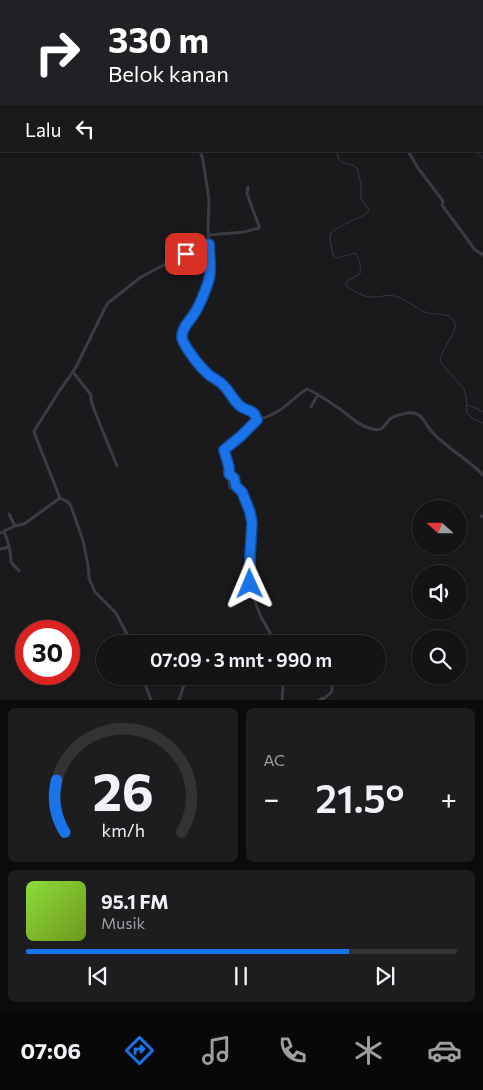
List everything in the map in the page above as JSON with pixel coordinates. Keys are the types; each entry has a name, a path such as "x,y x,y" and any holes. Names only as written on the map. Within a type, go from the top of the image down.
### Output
{"street":[{"path":"200,152 209,200 209,278 196,311 182,334 183,341 190,354 206,372 226,388 238,406 251,411 257,420"},
{"path":"409,152 457,226 474,249 483,255"},
{"path":"209,235 244,232 259,228 247,194 248,187"},
{"path":"127,635 116,613 95,592 89,578 83,541 71,506 60,498 34,431 73,372 108,303 141,277 174,258 209,244"},
{"path":"73,372 91,394 95,412 117,466"},
{"path":"270,635 260,615 250,584 252,523 250,512 242,492 236,486 235,479 229,474 224,448 241,436 257,420 277,412 307,389 324,397 358,423 374,430 383,428 395,416 416,413 423,418 438,439 483,475"},
{"path":"310,407 318,394"},
{"path":"229,471 230,488"},
{"path":"20,571 11,562 9,547 2,532 24,524 60,498"},
{"path":"9,514 15,526"},
{"path":"0,549 9,547"},
{"path":"145,685 151,700"},
{"path":"179,700 184,685"},
{"path":"282,685 282,700"},
{"path":"320,700 324,699 331,692 331,685"}],"waterway":[{"path":"337,152 341,162 357,168 361,184 361,199 369,210 363,216 331,233 333,255 338,258 355,253 359,260 360,274 348,280 346,286 368,297 394,296 428,313 451,317 455,327 440,362 464,389 467,413 473,419 483,423"},
{"path":"476,152 483,159"},
{"path":"467,405 483,412"}],"route":[{"path":"186,254 209,244 209,278 194,315 185,326 182,334 183,341 190,354 210,376 217,379 226,388 238,406 251,411 257,418 241,436 224,448 229,474 235,479 236,486 242,492 250,512 252,523 250,584"}]}
